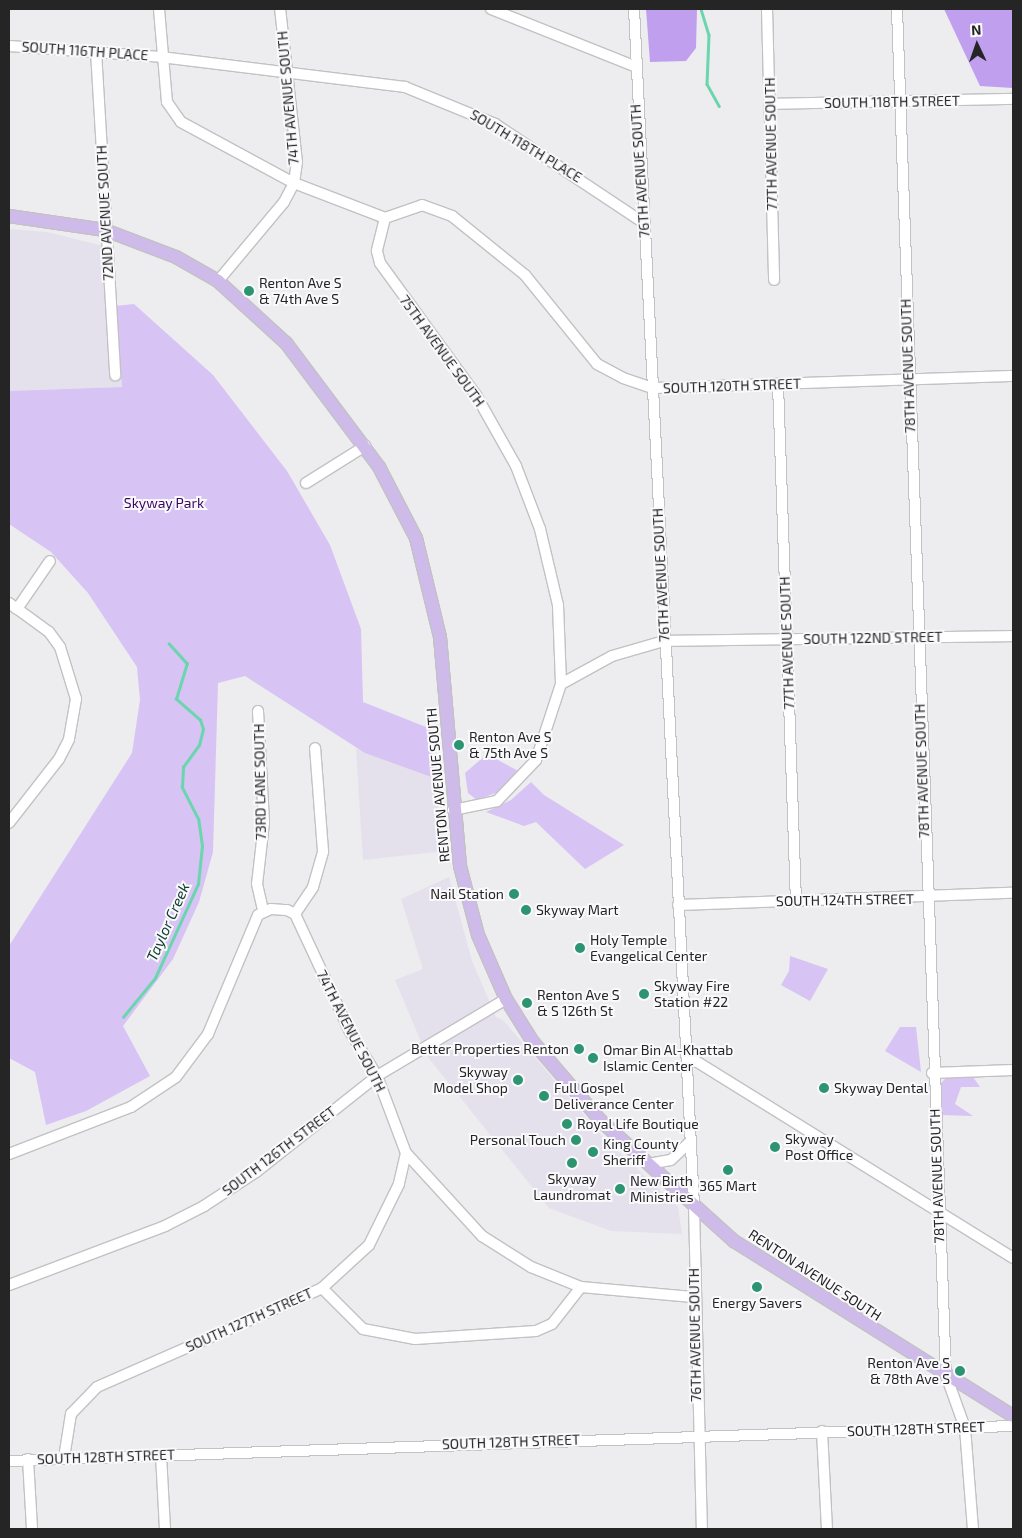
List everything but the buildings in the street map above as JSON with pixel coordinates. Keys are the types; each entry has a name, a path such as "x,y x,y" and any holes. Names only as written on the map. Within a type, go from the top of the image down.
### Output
{"main road":[{"name":"RENTON AVENUE SOUTH","path":"9,216 105,230 158,249 218,281 286,343 365,446 407,517 431,585 440,637 453,810 460,866 478,935 506,1000 560,1076 694,1207 762,1261 1013,1416"}],"street":[{"path":"159,9 161,57 167,102 191,128 294,183 385,218"},
{"name":"74TH AVENUE SOUTH","path":"218,281 284,202 294,183 296,162 280,9"},
{"path":"491,9 634,66"},
{"name":"76TH AVENUE SOUTH","path":"634,9 634,66 644,223 694,1207 693,1297 702,1529"},
{"name":"77TH AVENUE SOUTH","path":"767,9 774,280"},
{"name":"78TH AVENUE SOUTH","path":"897,9 932,1073 946,1375 965,1428 973,1529"},
{"name":"SOUTH 116TH PLACE","path":"9,46 96,50 161,57"},
{"name":"72ND AVENUE SOUTH","path":"96,50 105,230 115,375"},
{"name":"SOUTH 118TH PLACE","path":"161,57 405,87 459,106 552,159 644,223"},
{"name":"SOUTH 118TH STREET","path":"770,104 1013,99"},
{"name":"SOUTH 120TH STREET","path":"385,218 422,205 452,216 525,276 597,364 652,388 908,381 1013,376"},
{"name":"75TH AVENUE SOUTH","path":"385,218 377,251 380,263 476,396 516,466 540,529 558,605 562,684 545,742 527,774 497,801 453,810"},
{"name":"77TH AVENUE SOUTH","path":"778,384 796,901"},
{"path":"306,483 365,446"},
{"path":"9,823 59,759 69,739 76,699 60,648 49,632 13,606 50,561"},
{"name":"SOUTH 122ND STREET","path":"562,684 612,656 664,641 1013,636"},
{"name":"73RD LANE SOUTH","path":"258,712 264,823 257,884 263,911"},
{"path":"9,1154 131,1107 176,1077 208,1034 253,923 263,911 279,908 295,914 313,887 323,851 315,748"},
{"name":"SOUTH 124TH STREET","path":"678,905 926,898 1013,893"},
{"name":"74TH AVENUE SOUTH","path":"295,914 345,1022 377,1076 406,1153"},
{"name":"SOUTH 126TH STREET","path":"9,1285 165,1226 204,1206 256,1172 377,1076 506,1000"},
{"path":"686,1055 938,1209 1013,1258"},
{"path":"932,1073 1013,1070"},
{"path":"648,1164 672,1160 691,1142"},
{"path":"406,1153 482,1236 531,1267 581,1286 693,1297"},
{"path":"322,1288 369,1244 399,1184 406,1153"},
{"name":"SOUTH 127TH STREET","path":"64,1458 71,1414 96,1386 322,1288 363,1329 415,1339 536,1331 552,1324 581,1286"},
{"name":"SOUTH 128TH STREET","path":"9,1461 698,1435 1013,1426"},
{"path":"822,1431 827,1529"},
{"path":"161,1455 165,1529"},
{"path":"28,1459 32,1529"}],"shaded area":[{"path":"646,9 697,9 696,48 686,61 650,62"},
{"path":"944,9 1013,9 1013,88 980,86"},
{"path":"9,229 47,232 111,248 122,387 9,391"},
{"path":"356,748 434,778 445,851 363,860"},
{"path":"449,877 472,961 496,1017 504,1021 601,1135 678,1207 682,1234 611,1231 549,1208 427,1056 395,980 423,969 401,899"}],"green space":[{"name":"Skyway Park","path":"134,304 213,375 287,471 330,545 361,629 363,702 431,729 434,778 365,753 245,676 218,683 213,852 199,902 173,959 123,1026 150,1076 86,1111 46,1125 35,1072 9,1058 9,946 132,753 140,700 137,667 88,593 51,552 9,524 9,391 122,387 115,306"},
{"path":"487,754 520,772 498,792 477,800 468,793 465,773"},
{"path":"531,782 544,795 624,845 585,869 536,822 524,826 486,812 511,800"},
{"path":"790,956 828,969 810,1001 781,985 789,971"},
{"path":"900,1027 916,1027 921,1072 885,1051"},
{"path":"973,1077 980,1087 961,1087 955,1104 973,1116 941,1115 940,1084 946,1078"}],"waterway":[{"path":"701,9 709,35 707,84 719,106"},
{"name":"Taylor Creek","path":"123,1017 155,978 198,884 202,846 198,819 182,787 183,767 199,745 203,729 200,720 176,699 187,664 169,644"}],"place":[{"name":"Renton Ave S & 74th Ave S","path":"249,291"},
{"name":"Renton Ave S & 75th Ave S","path":"459,745"},
{"name":"Nail Station","path":"514,894"},
{"name":"Skyway Mart","path":"526,910"},
{"name":"Holy Temple Evangelical Center","path":"580,948"},
{"name":"Skyway Fire Station #22","path":"644,994"},
{"name":"Renton Ave S & S 126th St","path":"527,1003"},
{"name":"Better Properties Renton","path":"579,1049"},
{"name":"Omar Bin Al-Khattab Islamic Center","path":"593,1058"},
{"name":"Skyway Model Shop","path":"518,1080"},
{"name":"Skyway Dental","path":"824,1088"},
{"name":"Full Gospel Deliverance Center","path":"544,1096"},
{"name":"Royal Life Boutique","path":"567,1124"},
{"name":"Personal Touch","path":"576,1140"},
{"name":"Skyway Post Office","path":"775,1147"},
{"name":"King County Sheriff","path":"593,1152"},
{"name":"Skyway Laundromat","path":"572,1163"},
{"name":"365 Mart","path":"728,1170"},
{"name":"New Birth Ministries","path":"620,1189"},
{"name":"Energy Savers","path":"757,1287"},
{"name":"Renton Ave S & 78th Ave S","path":"960,1371"}]}
